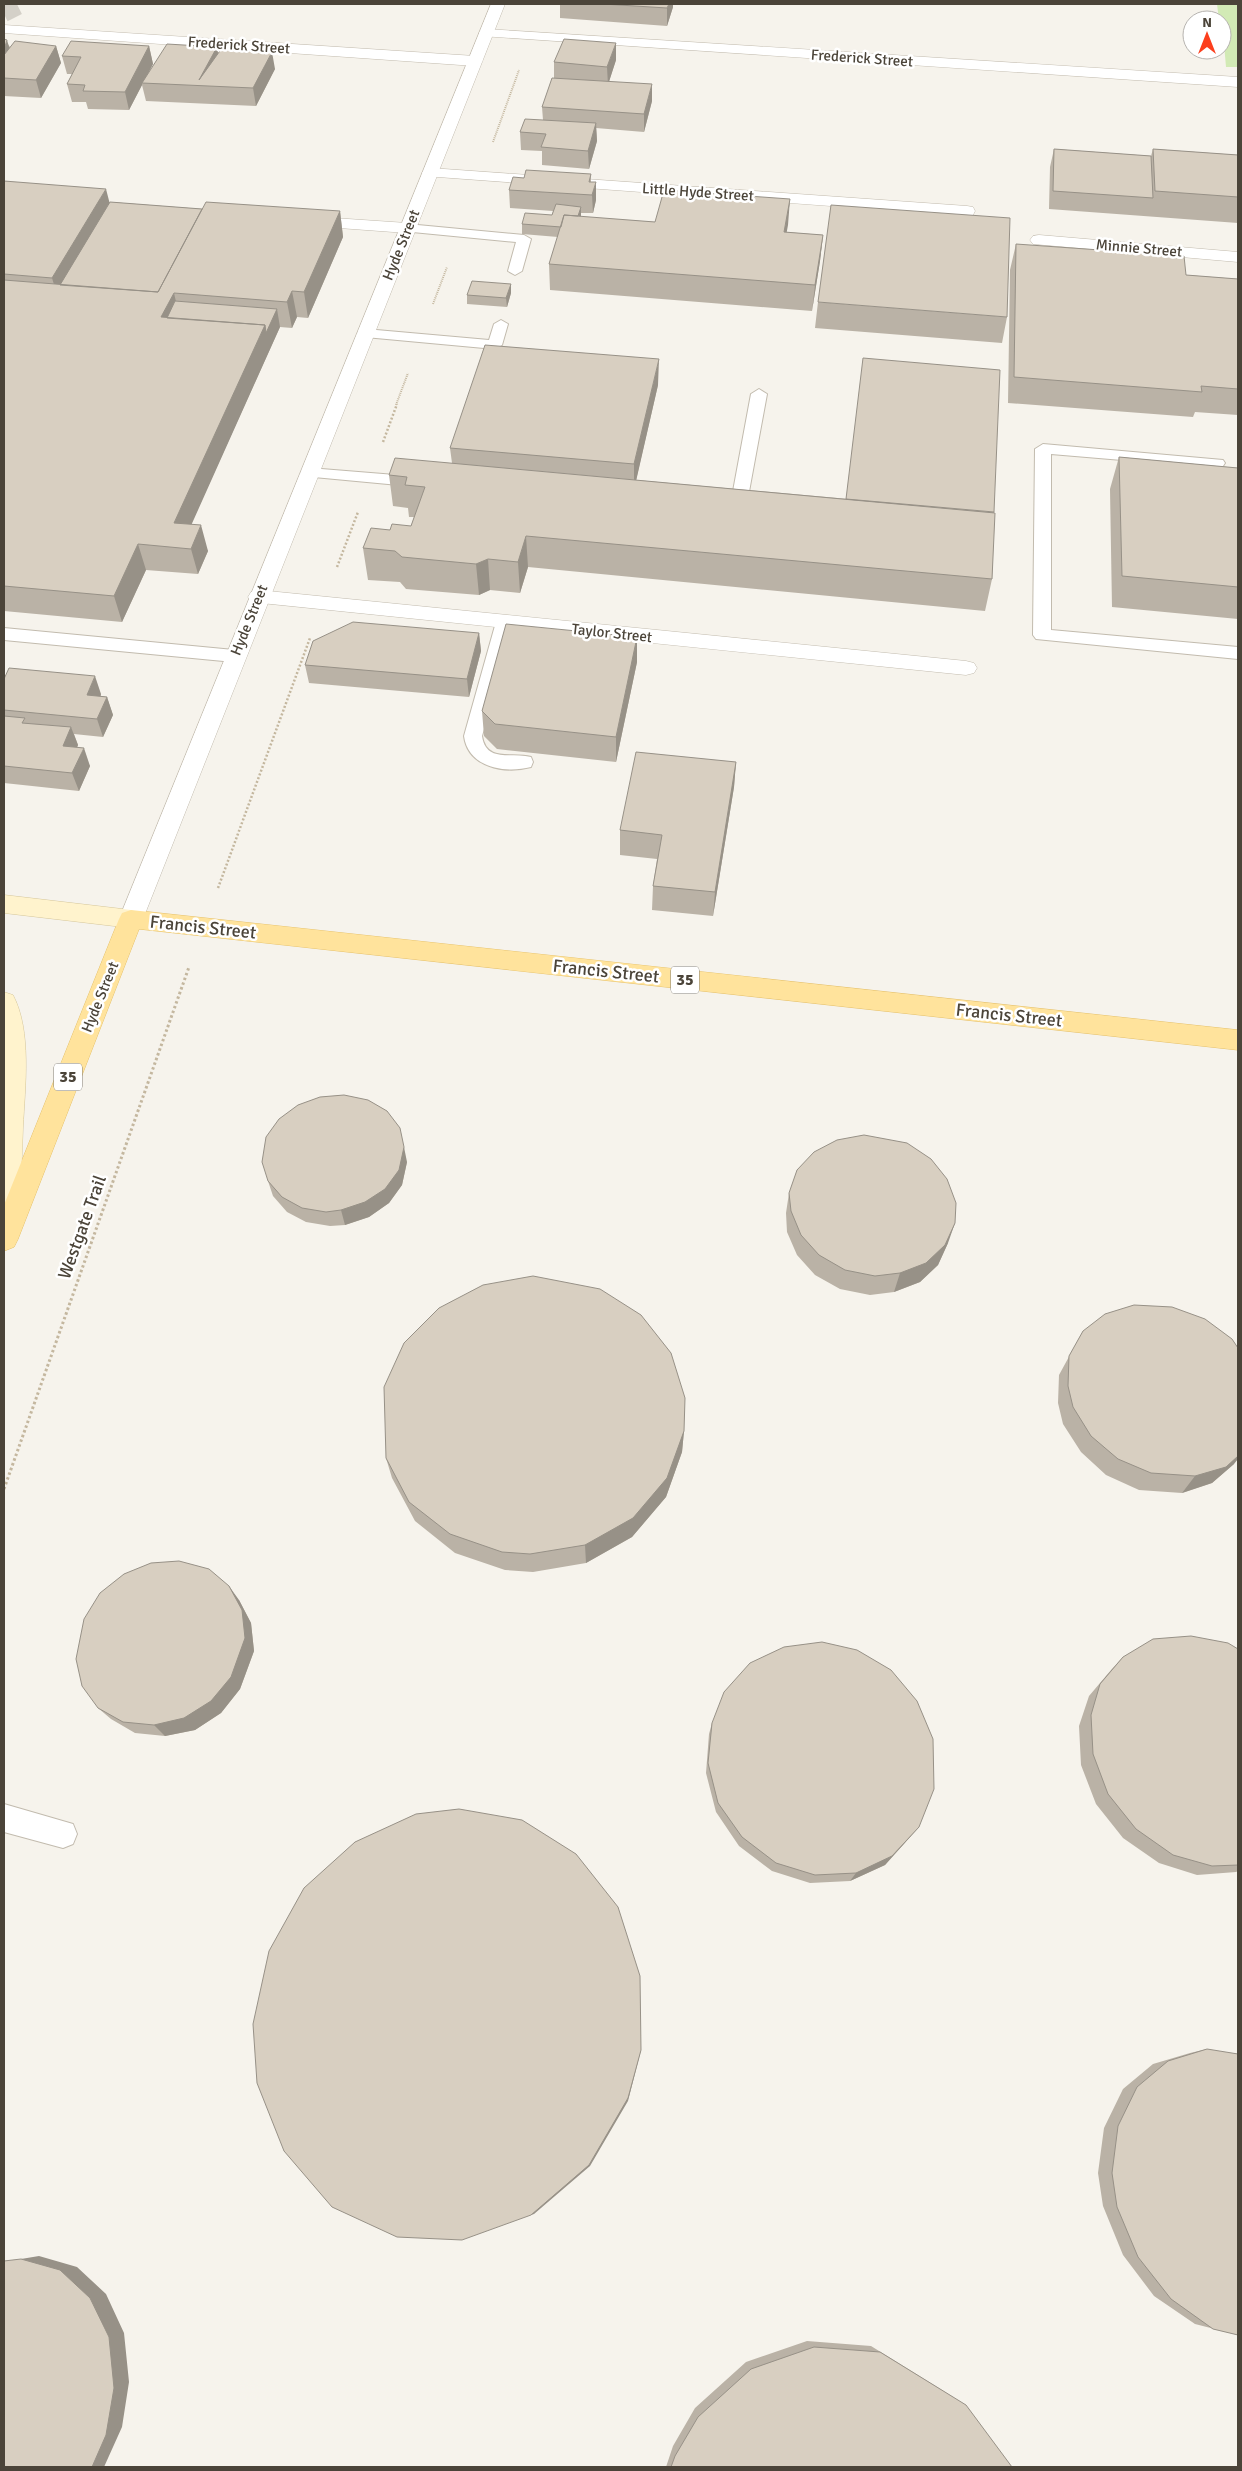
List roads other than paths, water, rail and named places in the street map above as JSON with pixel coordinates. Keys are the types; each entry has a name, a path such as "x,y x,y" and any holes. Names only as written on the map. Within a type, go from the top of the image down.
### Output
{"main road":[{"name":"Francis Street","path":"4,904 1238,1040"},
{"name":"Hyde Street","path":"4,1237 131,918"},
{"path":"4,1002 8,1016 13,1061 4,1237"}],"street":[{"name":"Hyde Street","path":"131,918 234,656 498,4"},
{"name":"Frederick Street","path":"4,28 475,61"},
{"name":"Frederick Street","path":"486,33 1238,82"},
{"name":"Little Hyde Street","path":"430,173 967,211"},
{"path":"292,220 407,228"},
{"name":"Minnie Street","path":"1039,240 1238,257"},
{"name":"Taylor Street","path":"258,597 966,668"}],"lane":[{"path":"407,228 524,238 515,271"},
{"path":"365,333 495,345 501,324"},
{"path":"708,505 738,508 759,394"},
{"path":"1217,464 1042,449 1042,635 1238,653"},
{"path":"309,473 440,484"},
{"path":"505,622 473,736 473,747 478,755 487,758 524,762"},
{"path":"4,634 234,656"},
{"path":"4,1818 64,1834"}],"tunnel":[{"path":"4,14 24,4"}]}
